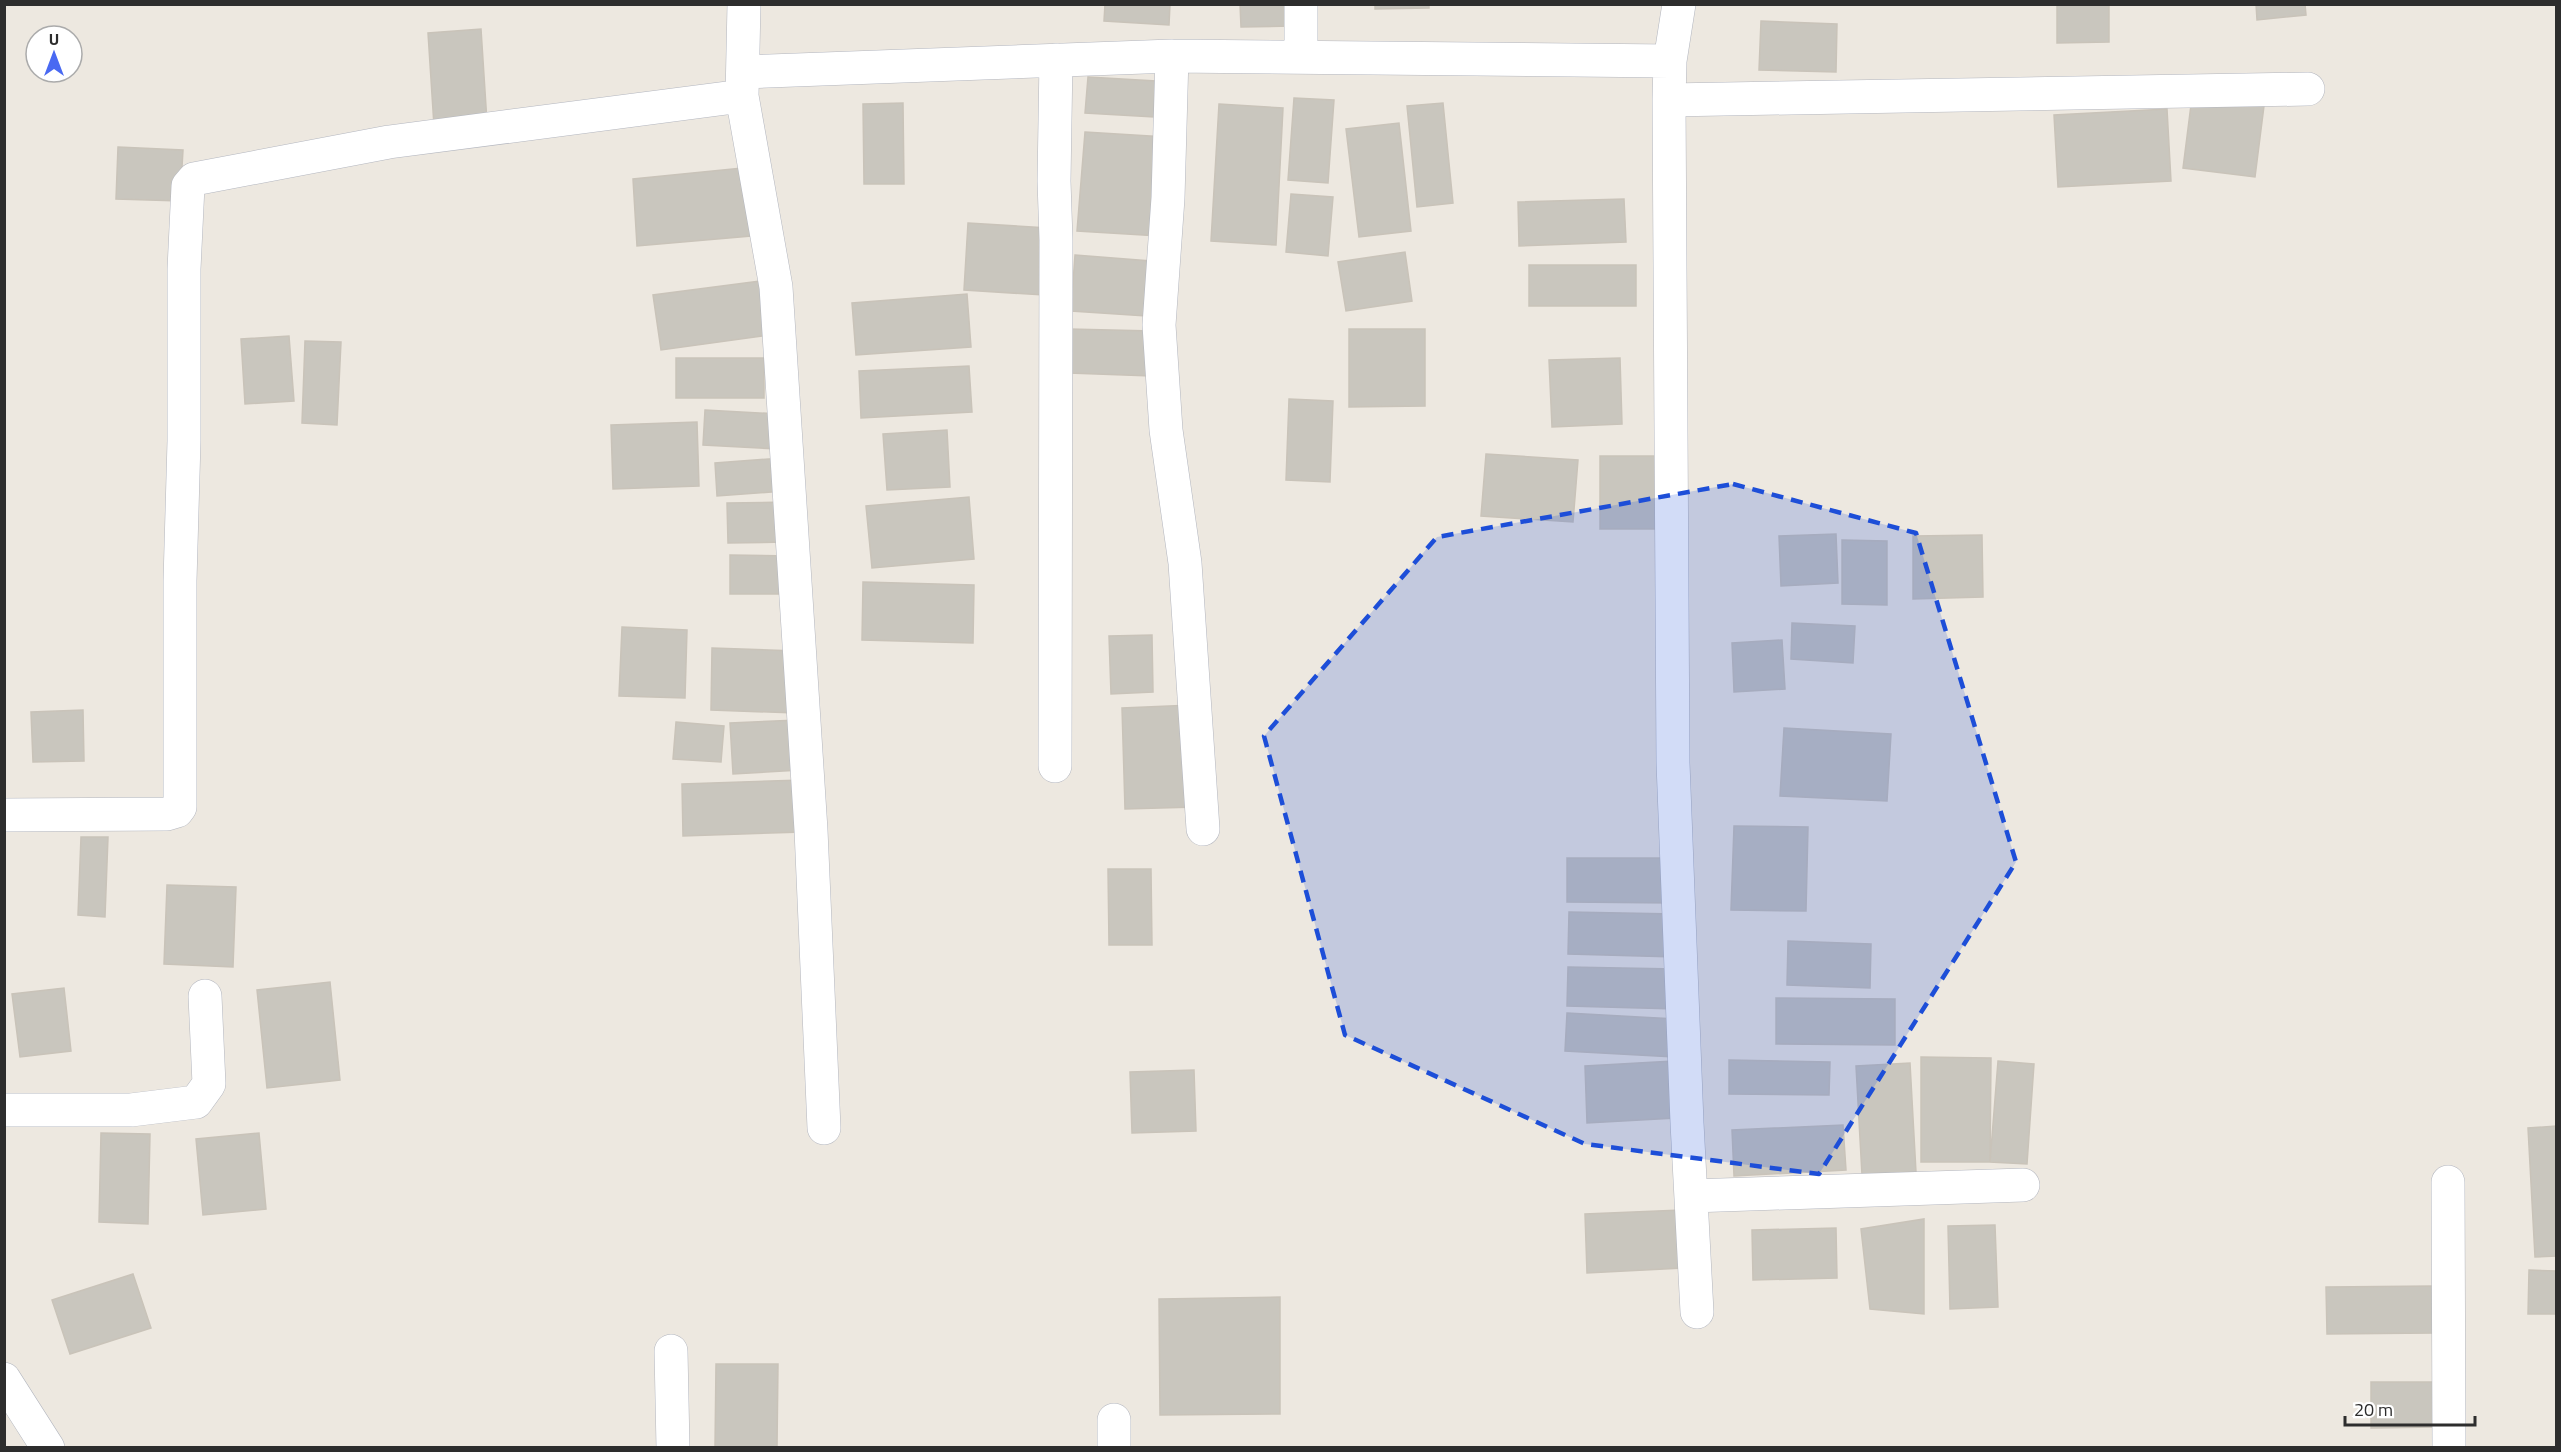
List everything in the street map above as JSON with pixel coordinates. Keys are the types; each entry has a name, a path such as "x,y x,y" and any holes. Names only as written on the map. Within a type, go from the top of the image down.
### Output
{"street":[{"path":"744,4 743,84 776,287 811,830 817,1011 824,1128"},
{"path":"1301,4 1302,57"},
{"path":"1679,4 1670,61 1669,100 1673,763 1697,1312"},
{"path":"4,815 167,814 177,812 180,807 184,270 188,186 194,179 389,142 743,84 1056,60 1172,56 1670,61"},
{"path":"1172,56 1168,198 1159,325 1166,430 1185,562 1203,829"},
{"path":"1055,766 1056,240 1054,181 1056,60"},
{"path":"1669,100 2308,89"},
{"path":"4,1110 131,1110 196,1102 209,1084 205,996"},
{"path":"2448,1182 2449,1448"},
{"path":"1691,1196 2023,1185"},
{"path":"671,1351 674,1448"},
{"path":"4,1379 48,1448"}],"highlighted area":[{"path":"1733,484 1916,533 2016,862 1819,1174 1585,1144 1345,1035 1264,736 1437,537"}],"building":[{"path":"1105,4 1170,4 1169,25 1104,21"},
{"path":"1240,4 1290,4 1291,26 1241,27"},
{"path":"1375,4 1429,4 1429,8 1375,9"},
{"path":"2057,4 2109,4 2109,42 2057,43"},
{"path":"2256,4 2305,4 2306,15 2257,20"},
{"path":"1761,21 1837,24 1836,72 1759,70"},
{"path":"481,29 487,122 434,126 428,33"},
{"path":"1088,77 1156,81 1154,117 1085,113"},
{"path":"2192,97 2264,106 2255,177 2183,168"},
{"path":"1294,98 1334,100 1328,183 1288,180"},
{"path":"903,103 904,184 864,184 863,104"},
{"path":"1443,103 1453,203 1417,207 1407,106"},
{"path":"1219,104 1283,108 1276,245 1211,241"},
{"path":"2167,109 2171,181 2058,187 2054,115"},
{"path":"1399,123 1411,231 1359,237 1346,129"},
{"path":"1085,132 1166,137 1159,236 1077,231"},
{"path":"118,147 183,150 180,201 116,199"},
{"path":"742,168 751,236 637,246 633,179"},
{"path":"1291,194 1333,197 1328,256 1286,252"},
{"path":"1624,199 1626,242 1519,246 1518,202"},
{"path":"968,223 1048,228 1044,295 964,290"},
{"path":"1405,252 1412,301 1346,311 1338,262"},
{"path":"1075,255 1151,261 1146,316 1071,311"},
{"path":"1529,265 1636,265 1636,306 1529,306"},
{"path":"768,280 776,334 661,350 653,295"},
{"path":"967,294 971,347 856,355 852,303"},
{"path":"1069,329 1153,331 1151,376 1069,373"},
{"path":"1349,329 1425,329 1425,406 1349,407"},
{"path":"289,336 294,401 245,404 241,339"},
{"path":"305,341 341,342 337,425 302,423"},
{"path":"676,358 764,358 764,398 676,398"},
{"path":"1620,358 1622,424 1552,427 1549,360"},
{"path":"969,366 972,412 861,418 859,371"},
{"path":"1289,399 1333,401 1330,482 1286,480"},
{"path":"705,410 780,414 778,449 703,445"},
{"path":"697,422 699,486 613,489 611,425"},
{"path":"947,430 950,487 887,490 883,434"},
{"path":"1486,454 1578,460 1573,522 1481,516"},
{"path":"1600,456 1663,456 1663,529 1600,529"},
{"path":"782,458 784,491 717,496 715,463"},
{"path":"969,497 974,559 872,568 866,506"},
{"path":"787,502 787,542 728,543 727,503"},
{"path":"1836,534 1838,583 1781,586 1779,536"},
{"path":"1982,535 1983,597 1913,599 1913,536"},
{"path":"1842,540 1887,541 1887,605 1842,604"},
{"path":"730,555 791,556 791,594 730,594"},
{"path":"863,582 974,585 973,643 862,640"},
{"path":"1792,623 1855,626 1853,663 1791,659"},
{"path":"622,627 687,630 685,698 619,696"},
{"path":"1152,635 1153,692 1111,694 1109,636"},
{"path":"1782,640 1785,689 1734,692 1732,643"},
{"path":"712,648 796,651 795,713 711,710"},
{"path":"1192,705 1196,807 1125,809 1122,708"},
{"path":"83,710 84,761 33,762 31,712"},
{"path":"798,720 800,770 733,774 730,723"},
{"path":"676,722 724,726 721,762 673,759"},
{"path":"1784,728 1891,734 1887,801 1780,796"},
{"path":"802,780 803,832 683,836 682,784"},
{"path":"1734,826 1808,827 1806,911 1731,910"},
{"path":"81,837 108,837 105,917 78,915"},
{"path":"1567,858 1672,858 1672,903 1567,902"},
{"path":"1108,869 1151,869 1152,945 1109,945"},
{"path":"167,885 236,887 233,967 164,964"},
{"path":"1569,912 1676,914 1675,957 1568,954"},
{"path":"1788,941 1871,944 1870,988 1787,985"},
{"path":"1568,967 1676,969 1676,1009 1567,1006"},
{"path":"330,982 340,1080 267,1088 257,990"},
{"path":"64,988 71,1051 20,1057 12,994"},
{"path":"1776,998 1895,999 1895,1045 1776,1044"},
{"path":"1567,1013 1676,1019 1674,1057 1565,1051"},
{"path":"1921,1057 1991,1058 1990,1162 1921,1162"},
{"path":"1729,1060 1830,1062 1829,1095 1729,1094"},
{"path":"1673,1061 1676,1118 1587,1123 1585,1066"},
{"path":"1998,1061 2034,1064 2027,1164 1990,1162"},
{"path":"1910,1063 1916,1172 1862,1175 1856,1066"},
{"path":"1194,1070 1196,1131 1132,1133 1130,1072"},
{"path":"1843,1125 1846,1170 1734,1176 1732,1130"},
{"path":"2556,1126 2556,1256 2535,1257 2528,1128"},
{"path":"101,1133 150,1134 148,1224 99,1222"},
{"path":"259,1133 266,1209 203,1215 196,1139"},
{"path":"1681,1210 1683,1268 1587,1273 1585,1214"},
{"path":"1924,1219 1924,1314 1870,1309 1861,1229"},
{"path":"1995,1225 1998,1307 1950,1309 1948,1226"},
{"path":"1836,1228 1837,1278 1753,1280 1752,1230"},
{"path":"2529,1270 2556,1271 2556,1314 2528,1314"},
{"path":"133,1274 151,1328 70,1354 52,1300"},
{"path":"2433,1286 2433,1333 2327,1334 2326,1287"},
{"path":"1280,1297 1280,1414 1160,1415 1159,1299"},
{"path":"716,1364 778,1364 777,1448 715,1448"},
{"path":"2371,1382 2434,1382 2434,1427 2371,1428"}]}
